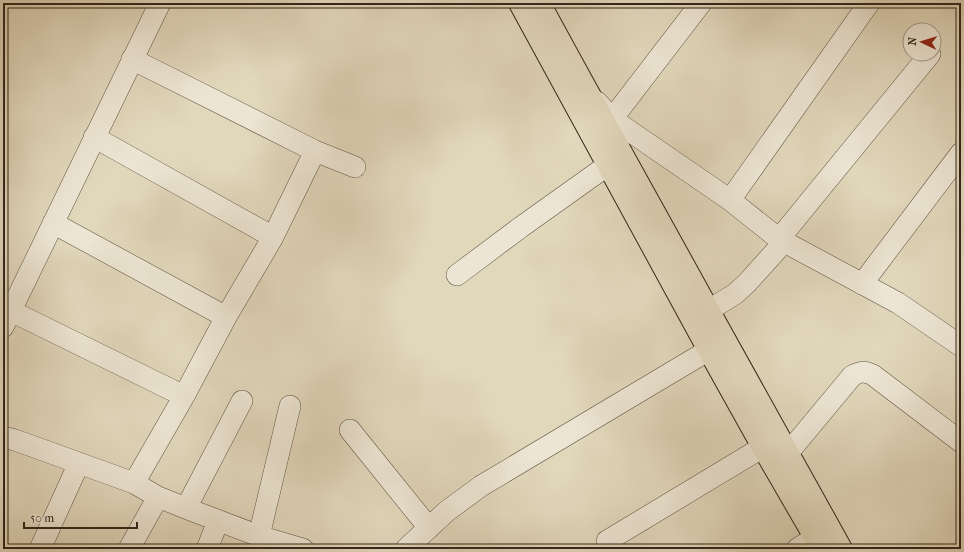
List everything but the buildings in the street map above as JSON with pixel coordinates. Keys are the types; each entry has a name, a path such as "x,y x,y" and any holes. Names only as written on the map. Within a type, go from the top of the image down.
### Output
{"highway":[{"path":"520,3 709,350 818,544"},
{"path":"539,3 585,89 607,126 841,549"}],"street":[{"path":"160,3 7,319 184,396"},
{"path":"612,119 701,3"},
{"path":"730,200 869,3"},
{"path":"132,59 315,151 355,167"},
{"path":"709,310 735,294 747,283 924,62"},
{"path":"585,89 612,119 730,200 782,240 898,303 961,346"},
{"path":"94,137 273,237"},
{"path":"134,483 184,396 226,317 273,237 315,151"},
{"path":"862,284 961,153"},
{"path":"456,276 521,227 608,165"},
{"path":"53,223 226,317"},
{"path":"406,549 447,511 481,486 709,350"},
{"path":"788,453 852,376 858,372 866,372 873,375 961,442"},
{"path":"186,508 242,401"},
{"path":"259,536 290,406"},
{"path":"350,430 429,528"},
{"path":"3,437 134,483 158,497 218,521 259,536 303,549"},
{"path":"607,541 763,447"},
{"path":"40,549 80,463"},
{"path":"129,549 158,497"},
{"path":"207,549 218,521"},
{"path":"797,549 818,544"}]}
